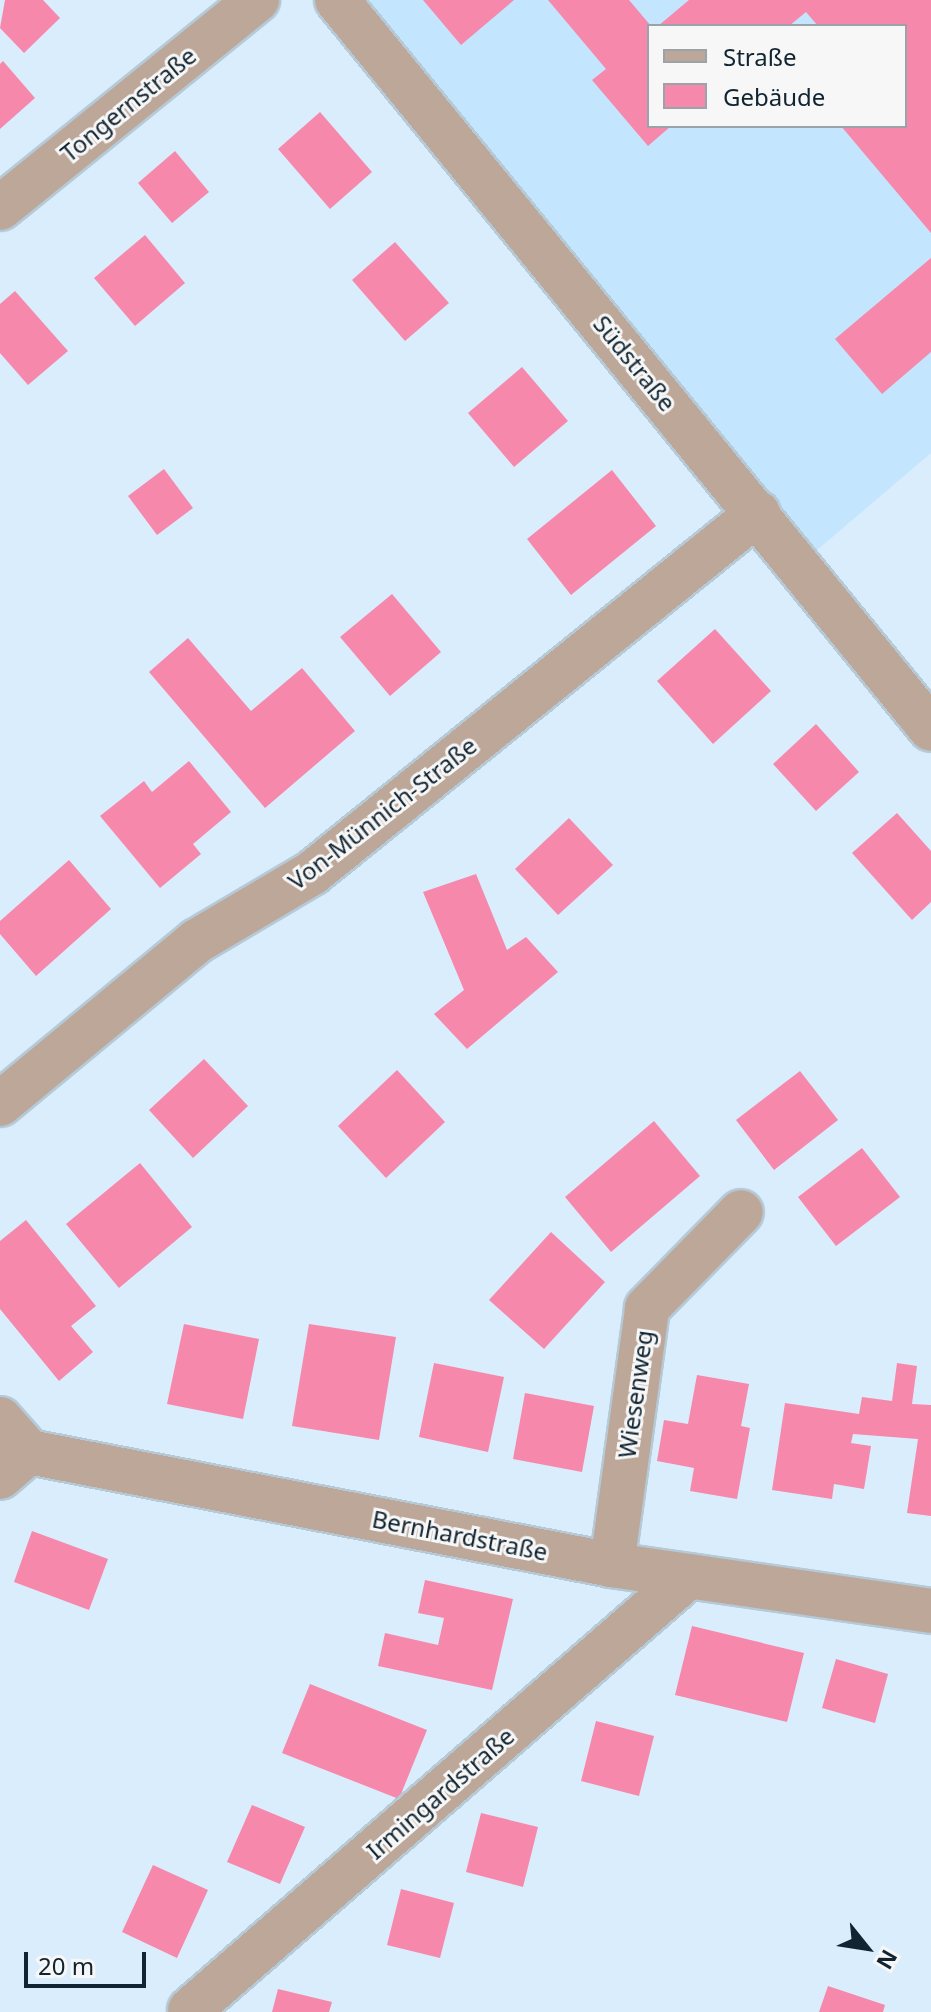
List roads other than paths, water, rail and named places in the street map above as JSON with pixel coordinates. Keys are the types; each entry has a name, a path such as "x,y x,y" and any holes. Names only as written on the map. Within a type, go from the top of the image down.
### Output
{"street":[{"name":"Tongernstraße","path":"0,208 257,0"},
{"name":"Südstraße","path":"337,0 931,729"},
{"name":"Von-Münnich-Straße","path":"0,1104 197,941 312,873 758,513"},
{"name":"Wiesenweg","path":"612,1565 647,1308 741,1212"},
{"path":"0,1419 14,1465"},
{"name":"Bernhardstraße","path":"14,1465 612,1565 931,1611"},
{"name":"Irmingardstraße","path":"190,2010 689,1576"}]}
